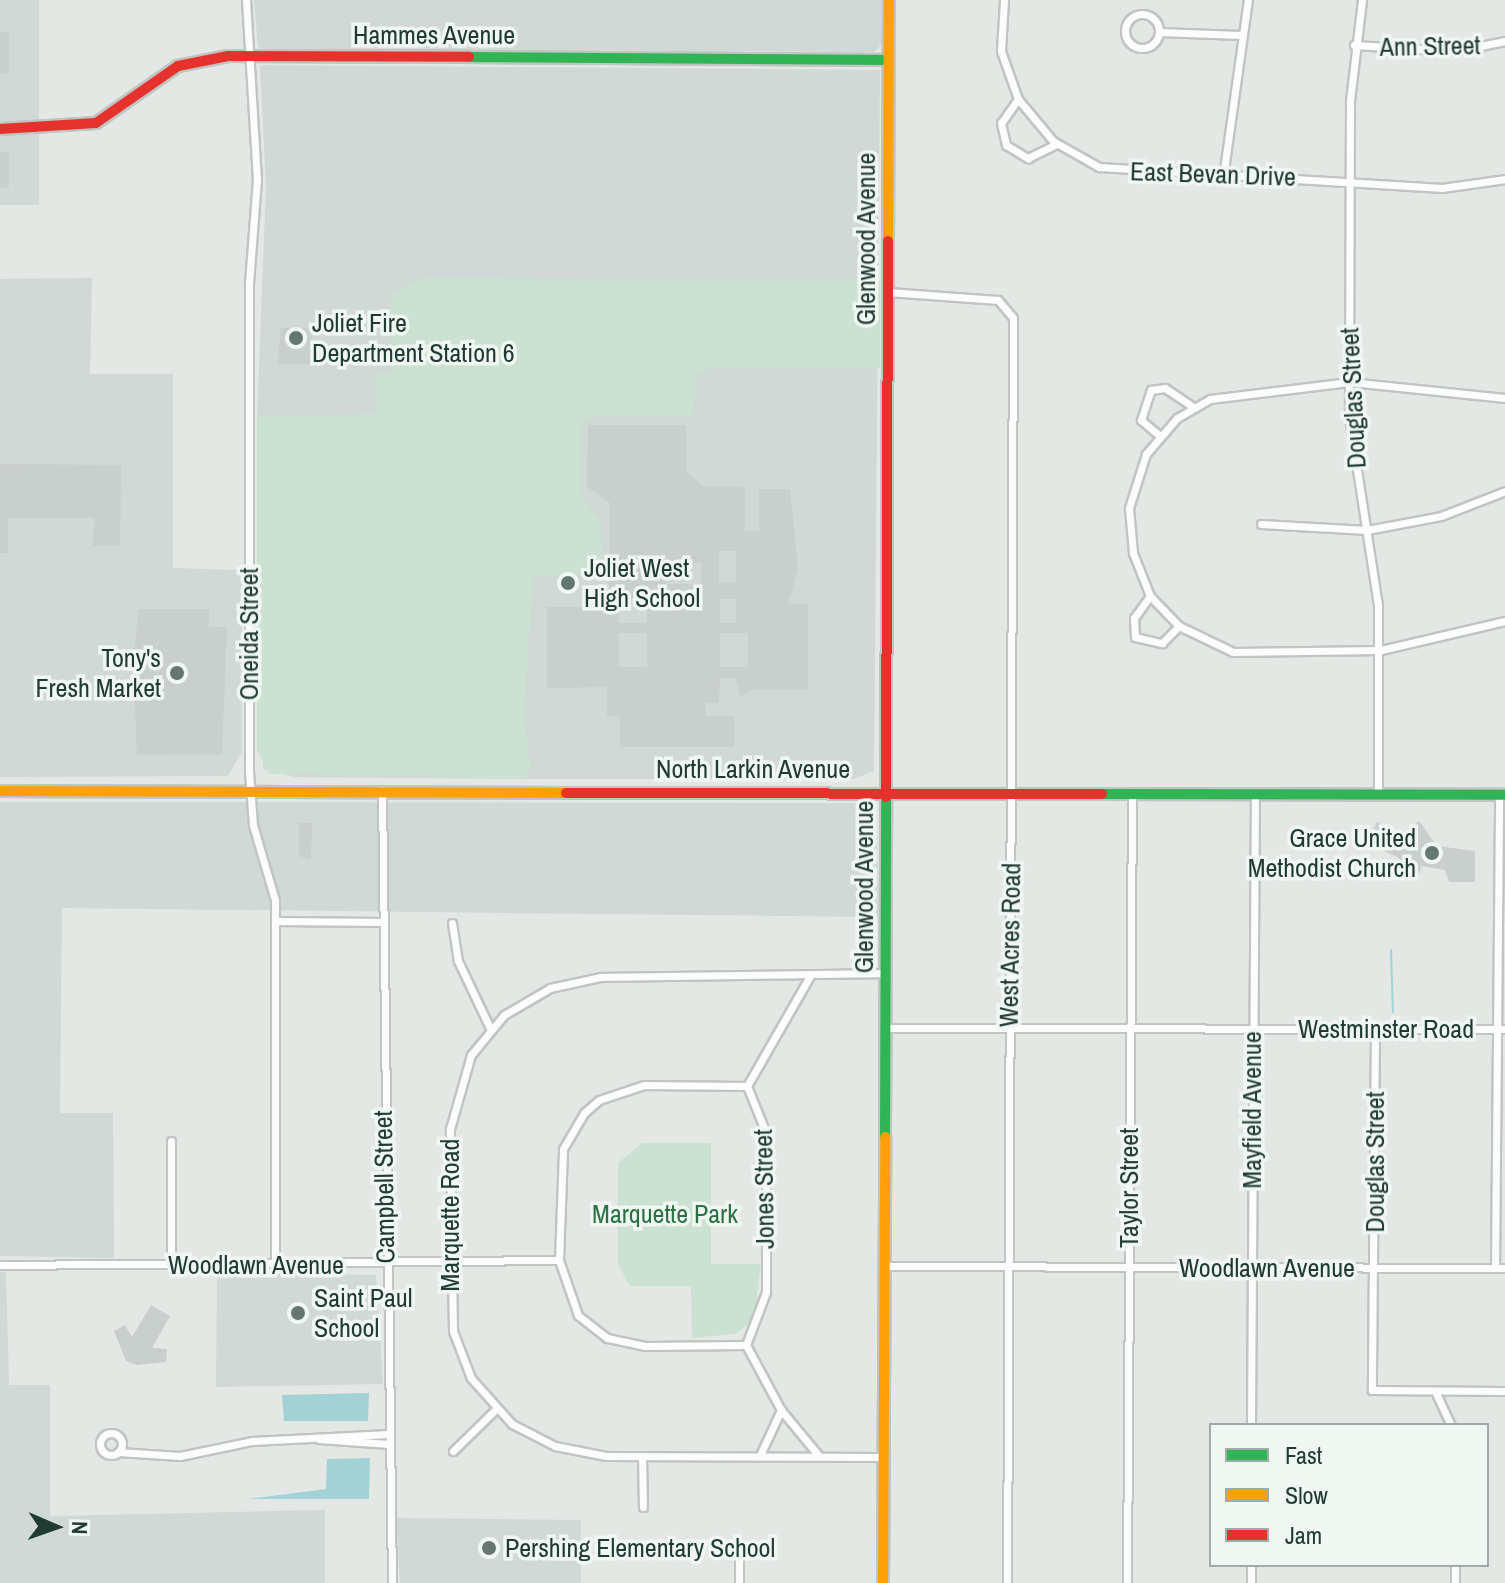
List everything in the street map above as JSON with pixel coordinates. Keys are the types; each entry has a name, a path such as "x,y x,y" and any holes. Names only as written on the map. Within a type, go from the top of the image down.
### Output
{"street":[{"name":"Oneida Street","path":"246,0 257,179 249,284 250,790 276,921 275,1265"},
{"name":"Glenwood Avenue","path":"883,1583 889,0"},
{"name":"East Bevan Drive","path":"1004,0 1000,30 1018,99 1057,144 1123,172 1224,170 1442,188 1505,179"},
{"path":"1224,170 1240,35 1248,0"},
{"name":"Douglas Street","path":"1362,0 1354,45 1349,182 1349,382 1381,650 1378,795"},
{"path":"1159,32 1146,15 1125,29 1141,48 1159,32 1240,35"},
{"name":"Ann Street","path":"1354,45 1455,51 1505,41"},
{"name":"Hammes Avenue","path":"0,129 96,123 178,66 250,56 888,60"},
{"path":"1018,99 1001,123 1006,145 1028,158 1057,144"},
{"name":"West Acres Road","path":"888,292 998,300 1011,308 1012,794 1007,1583"},
{"path":"1505,398 1349,382 1235,392 1192,406 1160,436 1136,472 1129,508 1133,553 1150,596 1179,626 1233,652 1381,650 1505,621"},
{"path":"1160,436 1141,420 1151,390 1165,388 1192,406"},
{"path":"1261,524 1367,530 1441,516 1505,491"},
{"path":"1150,596 1134,618 1135,637 1162,643 1179,626"},
{"name":"Campbell Street","path":"382,790 385,1260 392,1583"},
{"name":"North Larkin Avenue","path":"0,791 1502,795"},
{"name":"Taylor Street","path":"1127,1583 1132,794"},
{"name":"Mayfield Avenue","path":"1251,1423 1255,794"},
{"path":"1495,1268 1501,1029 1502,795"},
{"path":"276,921 383,922"},
{"path":"452,923 458,961 490,1028"},
{"name":"Marquette Road","path":"883,1457 642,1456 555,1446 496,1409 460,1356 451,1258 453,1102 490,1028 523,1001 573,981 886,973"},
{"path":"810,976 747,1086 644,1085 609,1095 584,1113 563,1149 559,1260 578,1315 607,1338 645,1346 746,1345 781,1410 819,1456"},
{"name":"Westminster Road","path":"884,1028 1501,1029"},
{"name":"Douglas Street","path":"1375,1030 1372,1390 1435,1391"},
{"name":"Jones Street","path":"746,1345 766,1292 766,1133 747,1086"},
{"path":"171,1141 171,1264"},
{"name":"Woodlawn Avenue","path":"0,1265 275,1265 451,1258 559,1260"},
{"name":"Woodlawn Avenue","path":"885,1266 1505,1268"},
{"path":"1450,1423 1435,1391 1505,1391"},
{"path":"453,1451 496,1409"},
{"path":"760,1455 781,1410"},
{"path":"118,1452 180,1456 252,1441 389,1434"},
{"path":"319,1439 389,1444"},
{"path":"642,1456 643,1507"},
{"path":"739,1558 739,1583"}],"shaded area":[{"path":"0,0 39,0 39,205 0,205"},
{"path":"254,0 881,0 881,45 874,52 264,49 258,47"},
{"name":"Joliet West High School","path":"260,65 880,70 874,771 854,779 513,779 294,777 263,769 257,417 266,187"},
{"path":"92,278 90,374 173,374 173,568 242,570 242,752 228,776 0,777 0,279"},
{"path":"0,802 858,803 877,815 878,917 62,908 60,1113 113,1113 114,1258 0,1256"},
{"path":"0,1272 6,1272 9,1385 50,1385 50,1516 325,1510 325,1583 0,1583"},
{"name":"Saint Paul School","path":"217,1272 376,1275 383,1384 216,1387"},
{"name":"Pershing Elementary School","path":"396,1518 581,1520 581,1583 400,1583"}],"green space":[{"path":"422,278 880,281 880,368 712,367 697,376 693,416 589,417 580,423 580,496 601,521 602,575 533,576 524,717 531,768 524,778 269,774 257,750 257,417 376,414 376,374 391,374 391,294"},
{"name":"Marquette Park","path":"642,1143 711,1143 711,1264 761,1264 754,1320 735,1334 692,1338 691,1286 630,1286 618,1264 618,1163"}],"water":[{"path":"369,1393 368,1421 284,1421 282,1395"},
{"path":"370,1458 369,1499 248,1499 326,1489 327,1459"}],"building":[{"path":"0,32 9,32 9,74 0,74"},
{"path":"0,152 9,152 9,187 0,188"},
{"name":"Joliet Fire Department Station 6","path":"281,328 311,328 314,364 277,364"},
{"name":"Joliet West High School","path":"588,425 686,425 686,471 703,486 745,487 745,531 759,531 759,489 790,489 798,569 788,604 808,604 808,690 752,690 741,697 735,678 720,678 719,703 706,703 706,716 734,716 734,747 620,747 620,716 607,716 607,687 547,688 547,607 619,607 619,623 647,623 647,600 621,601 609,586 610,503 587,487","holes":["719,551 736,551 736,582 719,582","667,563 701,563 701,584 666,584","720,599 736,599 736,623 720,623","619,633 647,633 647,667 619,667","720,633 748,633 748,667 720,667"]},
{"path":"0,464 121,465 120,546 93,546 94,518 8,518 8,553 0,553"},
{"name":"Tony's Fresh Market","path":"139,609 209,609 209,627 227,627 222,754 137,755 133,659"},
{"name":"Grace United Methodist Church","path":"1419,821 1437,846 1475,851 1475,882 1449,882 1445,870 1421,866 1420,873 1397,869 1399,858 1367,843 1377,822 1401,834"},
{"path":"299,823 312,823 311,860 299,856"},
{"path":"151,1305 170,1316 152,1348 167,1349 166,1362 136,1365 126,1361 114,1331 125,1325 132,1337"}],"waterway":[{"path":"1391,950 1393,1012"}],"traffic: fast":[{"path":"469,57 888,60"},
{"path":"1102,794 1505,795"},
{"path":"885,1137 886,797"}],"traffic: slow":[{"path":"888,241 889,0"},
{"path":"0,791 566,793"},
{"path":"883,1583 885,1137"}],"traffic: jam":[{"path":"0,129 96,123 178,66 228,56 469,57"},
{"path":"886,797 888,241"},
{"path":"566,793 1102,794"}],"place":[{"name":"Joliet Fire Department Station 6","path":"296,338"},
{"name":"Joliet West High School","path":"568,583"},
{"name":"Tony's Fresh Market","path":"177,673"},
{"name":"Grace United Methodist Church","path":"1432,853"},
{"name":"Saint Paul School","path":"298,1313"},
{"name":"Pershing Elementary School","path":"489,1548"}]}
